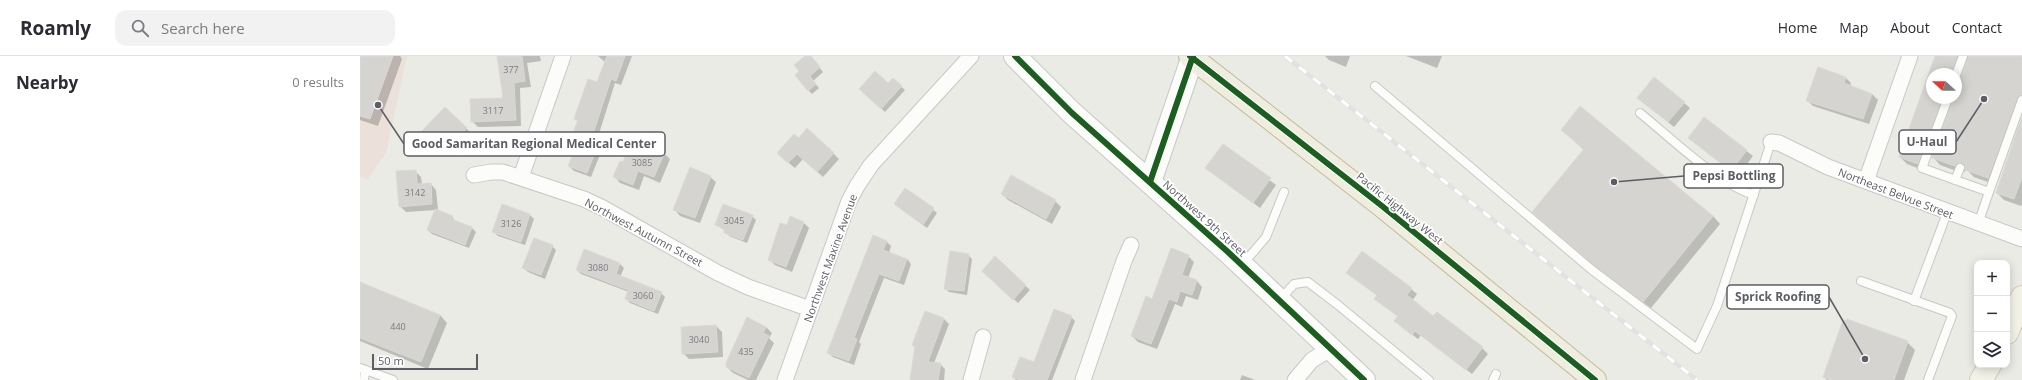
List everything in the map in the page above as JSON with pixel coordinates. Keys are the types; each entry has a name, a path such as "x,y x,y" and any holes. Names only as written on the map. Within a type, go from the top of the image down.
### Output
{"highway":[{"name":"Pacific Highway West","path":"1192,57 1382,206 1595,380"}],"main road":[{"path":"2010,325 2022,297"},
{"path":"1981,380 1988,368"}],"street":[{"path":"521,177 563,56"},
{"name":"Northwest Maxine Avenue","path":"785,380 850,201 857,186 871,165 970,56"},
{"name":"Northwest 9th Street","path":"1015,56 1072,113 1242,265 1364,380"},
{"path":"1866,181 1910,56"},
{"path":"1150,182 1192,57"},
{"name":"Northeast Belvue Street","path":"1771,142 1779,143 1828,167 1947,213 2022,239"},
{"name":"Northwest Autumn Street","path":"474,174 497,172 521,177 584,199 603,208 718,273 748,287 810,309"},
{"path":"1083,380 1124,261 1131,245"},
{"path":"971,380 982,337"},
{"path":"1295,380 1312,360 1330,349"}],"lane":[{"path":"1959,68 1963,56"},
{"path":"1375,86 1592,270 1697,349 1717,306 1771,142"},
{"path":"1978,224 2022,100"},
{"path":"1946,104 1922,168 1989,192"},
{"path":"1640,113 1714,173 1742,191 1754,195"},
{"path":"1955,180 1960,168"},
{"path":"1242,265 1266,237 1284,192"},
{"path":"1914,301 1947,213"},
{"path":"1861,281 1952,316 1928,380"},
{"path":"1280,301 1294,284 1308,282 1429,380"},
{"path":"364,380 363,369 394,380"}],"shaded area":[{"path":"360,56 407,56 386,153 367,180 360,176"}],"building":[{"path":"360,56 393,56 370,119 360,116"},
{"path":"497,56 522,56 525,81 514,83 516,120 471,122 470,99 503,98"},
{"path":"607,56 625,56 616,81 611,79 592,137 600,140 587,173 568,166 574,152 567,149 578,120 574,119 588,79 597,82"},
{"path":"805,56 811,56 820,67 810,76 816,84 808,91 795,75 799,71 794,65"},
{"path":"1935,56 1957,56 1953,68 1931,68"},
{"path":"1968,56 2022,56 2022,95 2017,98 1988,178 1965,170 1965,165 1962,163 1957,163 1955,166 1932,158 1951,104 1962,104 1962,74"},
{"path":"1818,67 1846,77 1844,83 1872,94 1863,119 1806,101"},
{"path":"875,71 888,83 893,78 902,86 881,109 859,89"},
{"path":"1654,77 1685,102 1668,122 1637,98"},
{"path":"1926,81 1926,104 1940,104 1918,164 1899,157"},
{"path":"1580,106 1713,216 1643,302 1595,266 1532,212 1584,149 1561,130"},
{"path":"445,107 467,128 454,141 445,132 430,148 417,136"},
{"path":"2022,116 2022,177 2014,199 1996,193"},
{"path":"1704,117 1747,150 1731,171 1688,138"},
{"path":"807,128 834,153 817,172 797,154 788,163 777,153 794,134 799,138"},
{"path":"632,139 665,152 654,177 638,171 633,185 613,177 620,161 623,162"},
{"path":"1223,144 1271,178 1253,203 1205,168"},
{"path":"690,167 711,176 695,218 673,210"},
{"path":"416,170 417,184 431,183 432,204 399,207 396,171"},
{"path":"1011,175 1056,200 1046,219 1001,194"},
{"path":"905,188 934,208 923,225 894,204"},
{"path":"502,204 530,214 521,242 492,232"},
{"path":"723,204 753,215 743,240 724,233 725,229 715,225"},
{"path":"435,209 453,216 451,219 472,227 465,245 427,230"},
{"path":"790,216 804,222 786,267 768,260 780,223 787,225"},
{"path":"873,235 887,241 883,250 907,259 899,281 879,274 854,338 857,339 849,361 827,353"},
{"path":"534,238 553,245 541,275 522,268"},
{"path":"1171,248 1189,255 1182,275 1197,280 1192,295 1180,291 1177,302 1169,299 1151,344 1131,336 1146,296 1152,299"},
{"path":"584,249 620,263 616,274 662,292 654,311 625,299 628,290 576,270"},
{"path":"950,251 969,254 964,291 944,289"},
{"path":"1362,251 1412,288 1407,295 1433,316 1437,312 1483,347 1466,370 1415,331 1412,335 1394,321 1398,316 1374,299 1377,295 1346,273"},
{"path":"995,256 1026,285 1013,300 982,271"},
{"path":"360,282 440,315 421,362 360,338"},
{"path":"1054,309 1072,316 1047,380 1020,380 1012,377 1020,357 1034,362"},
{"path":"925,311 944,318 928,362 941,363 938,380 910,380 915,346 912,345"},
{"path":"747,317 766,327 763,333 769,336 749,378 726,367 726,363"},
{"path":"1847,319 1908,341 1894,380 1831,380 1823,377 1843,320 1846,321"},
{"path":"716,325 718,352 682,354 681,327"}],"railway":[{"path":"1285,56 1697,380"}],"cycle path":[{"path":"1015,56 1072,113 1228,252 1364,380"},
{"path":"1190,56 1382,206 1595,380"},
{"path":"1150,182 1193,56"}],"place":[{"name":"U-Haul","path":"1984,99"},
{"name":"Good Samaritan Regional Medical Center","path":"378,105"},
{"name":"Pepsi Bottling","path":"1614,182"},
{"name":"Sprick Roofing","path":"1865,359"}]}
